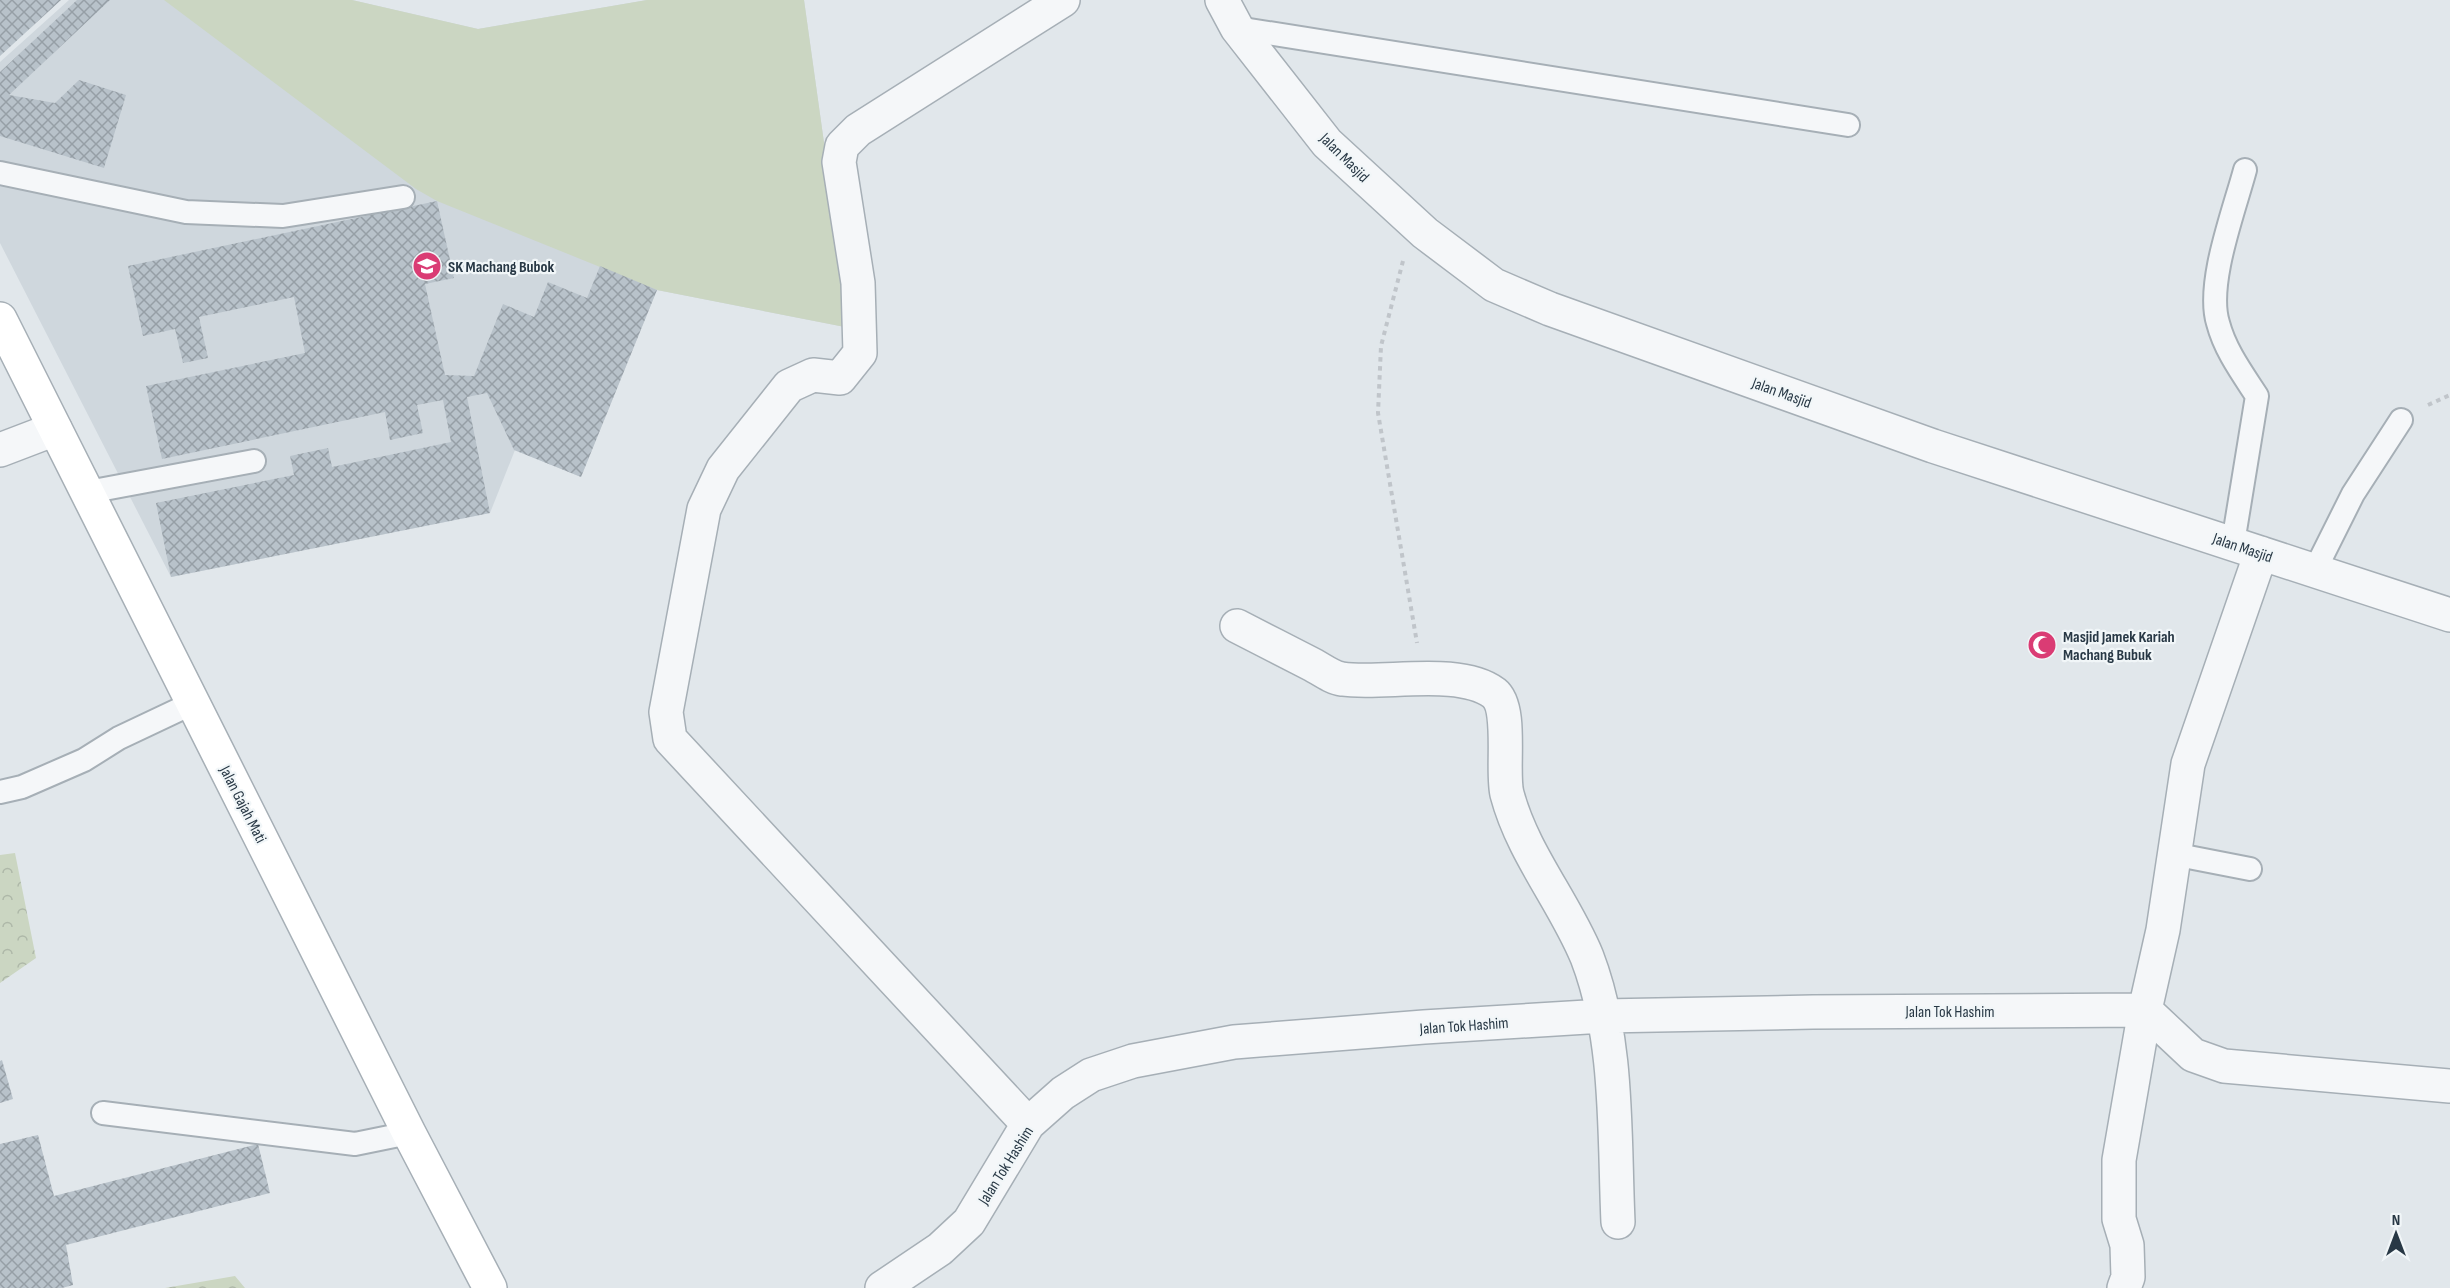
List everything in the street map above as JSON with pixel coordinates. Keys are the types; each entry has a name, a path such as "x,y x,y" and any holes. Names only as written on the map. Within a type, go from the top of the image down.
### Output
{"main road":[{"name":"Jalan Gajah Mati","path":"0,319 409,1133 490,1288"}],"street":[{"path":"1028,1124 670,739 666,712 704,508 723,469 789,386 813,375 840,378 860,353 858,283 839,162 842,146 858,130 1063,0"},
{"name":"Jalan Masjid","path":"1230,14 1327,143 1416,225 1494,285 1550,309 1933,446 2450,615"},
{"path":"0,450 55,429"},
{"path":"2124,1288 2128,1277 2127,1245 2119,1219 2119,1160 2145,1010 2163,930 2188,764 2247,548"},
{"path":"1237,626 1340,679 1463,680 1494,693 1503,707 1507,793 1535,863 1575,929 1588,960 1603,1016 1612,1078 1618,1222"},
{"path":"2145,1010 2193,1055 2224,1066 2450,1086"},
{"name":"Jalan Tok Hashim","path":"882,1288 940,1249 969,1222 1028,1124 1063,1093 1091,1075 1133,1061 1234,1042 1603,1016 1837,1011 2145,1010"}],"lane":[{"path":"1230,14 1848,125"},
{"path":"2245,170 2214,291 2217,322 2231,356 2257,396 2247,548"},
{"path":"0,173 186,212 283,216 403,197"},
{"path":"2315,570 2354,494 2401,420"},
{"path":"88,492 254,461"},
{"path":"0,792 22,787 84,760 119,738 193,703"},
{"path":"2173,854 2250,868"},
{"path":"102,1113 355,1144 409,1133"}],"path":[{"path":"1416,225 1409,237 1381,346 1378,413 1423,679"}],"shaded area":[{"name":"SK Machang Bubok","path":"69,0 352,0 478,29 647,0 804,0 850,328 657,290 581,477 515,450 490,513 171,577 0,243 0,62"}],"green space":[{"path":"164,0 352,0 478,29 647,0 804,0 850,328 657,290 437,201 416,189"},
{"path":"15,853 36,958 0,983 0,855"},
{"path":"235,1276 245,1288 165,1288"}],"building":[{"path":"0,0 61,0 0,56"},
{"path":"77,0 110,0 9,95 55,103 79,80 126,95 104,168 0,136 0,72"},
{"path":"437,201 454,278 425,284 445,375 474,376 503,304 534,317 548,282 587,298 600,266 657,290 581,477 514,450 487,393 467,397 490,513 171,577 156,503 294,475 290,456 328,448 332,467 451,442 443,400 417,405 423,433 390,440 385,412 162,459 146,386 305,353 294,297 199,317 208,358 183,363 175,329 143,336 128,266"},
{"path":"2,1060 13,1099 0,1103 0,1061"},
{"path":"38,1135 54,1196 258,1144 270,1193 66,1245 73,1285 62,1288 0,1288 0,1144"}],"place":[{"name":"SK Machang Bubok","path":"427,266"},
{"name":"Masjid Jamek Kariah Machang Bubuk","path":"2042,645"}]}
